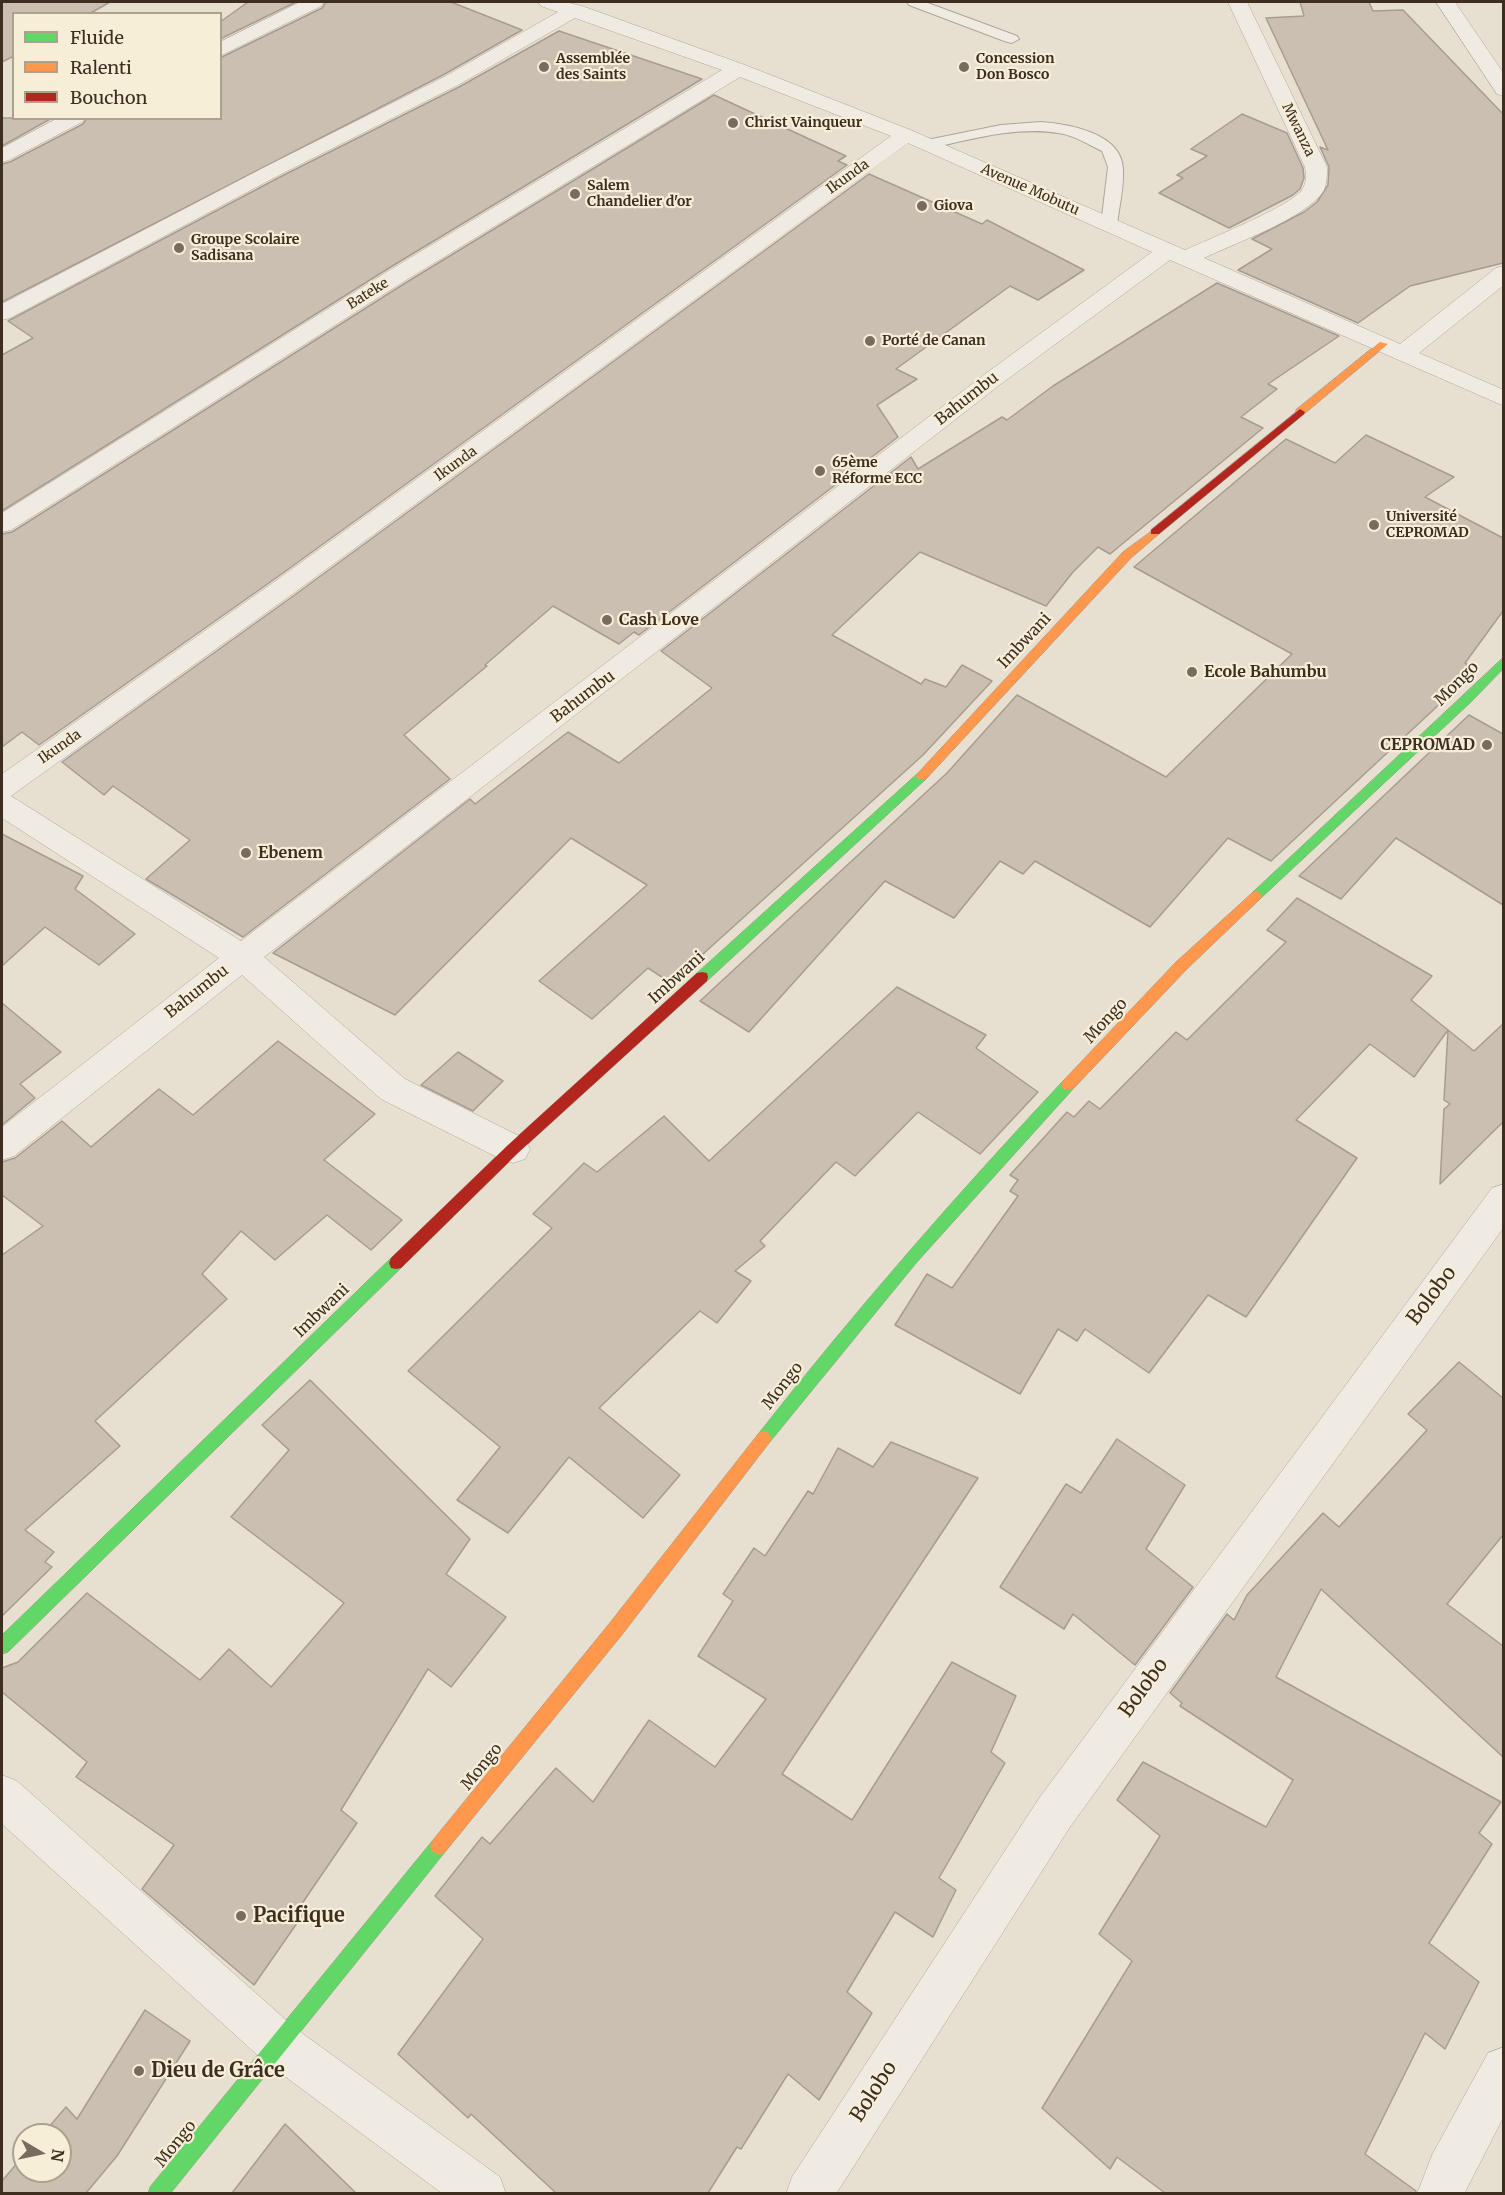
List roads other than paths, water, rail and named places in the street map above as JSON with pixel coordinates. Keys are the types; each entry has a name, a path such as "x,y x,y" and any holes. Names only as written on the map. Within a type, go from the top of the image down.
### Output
{"street":[{"path":"222,49 314,2"},
{"name":"Avenue Mobutu","path":"548,2 738,69 916,139 1175,255 1404,353 1503,399"},
{"name":"Mwanza","path":"1175,255 1294,207 1311,195 1317,181 1316,167 1238,2"},
{"path":"1446,2 1503,90"},
{"path":"2,313 272,171 451,81 575,10"},
{"name":"Bateke","path":"2,524 398,275 738,69"},
{"path":"2,156 71,120"},
{"name":"Ikunda","path":"2,788 916,139"},
{"name":"Bahumbu","path":"2,1146 242,957 993,379 1175,255"},
{"path":"1404,353 1503,273"},
{"name":"Imbwani","path":"2,1646 513,1149 935,764 1127,555 1383,344"},
{"name":"Mongo","path":"157,2193 615,1630 833,1348 998,1161 1181,966 1467,699 1503,661"},
{"path":"2,804 242,957 302,1007 393,1089 513,1149"},
{"name":"Bolobo","path":"809,2193 1055,1812 1503,1199"},
{"path":"2,1796 279,2044 483,2193"},
{"path":"1440,2193 1503,2069"}],"lane":[{"path":"914,2 1012,39"},
{"path":"916,139 1040,127 1073,131 1108,148 1116,167 1108,225"}],"place":[{"name":"Assemblée des Saints","path":"544,67"},
{"name":"Concession Don Bosco","path":"964,67"},
{"name":"Christ Vainqueur","path":"733,123"},
{"name":"Salem Chandelier d'or","path":"575,194"},
{"name":"Giova","path":"922,206"},
{"name":"Groupe Scolaire Sadisana","path":"179,248"},
{"name":"Porté de Canan","path":"870,341"},
{"name":"65ème Réforme ECC","path":"820,471"},
{"name":"Université CEPROMAD","path":"1374,525"},
{"name":"Cash Love","path":"607,620"},
{"name":"Ecole Bahumbu","path":"1192,672"},
{"name":"CEPROMAD","path":"1487,745"},
{"name":"Ebenem","path":"246,853"},
{"name":"Pacifique","path":"241,1916"},
{"name":"Dieu de Grâce","path":"139,2071"}]}
